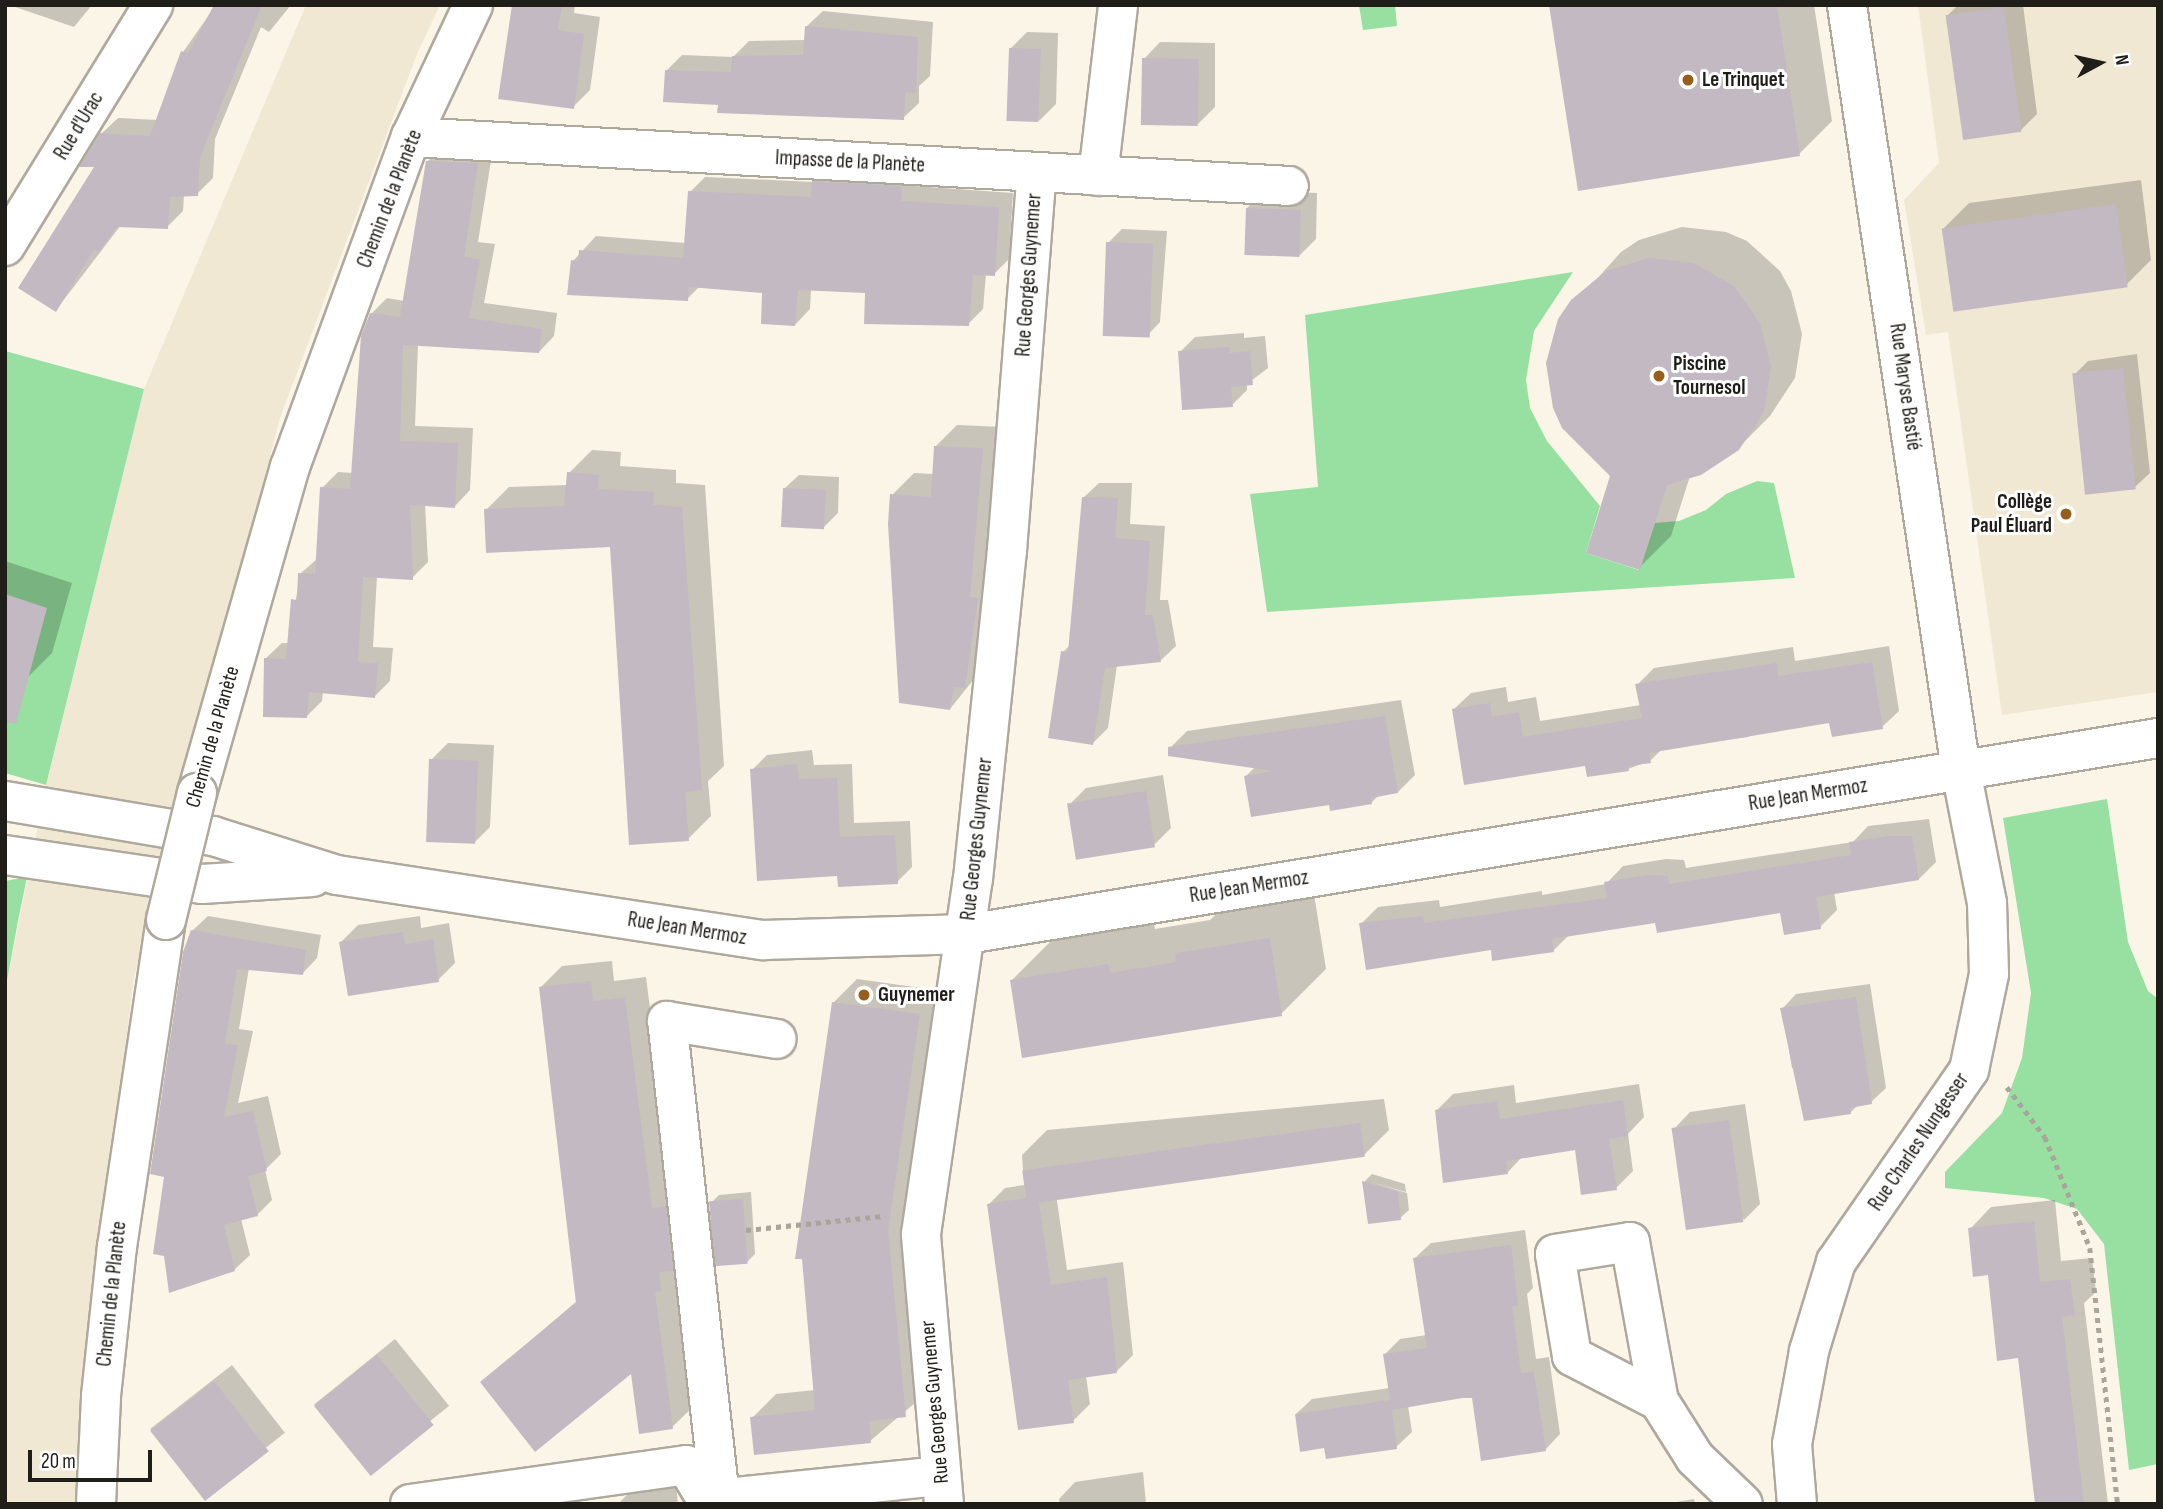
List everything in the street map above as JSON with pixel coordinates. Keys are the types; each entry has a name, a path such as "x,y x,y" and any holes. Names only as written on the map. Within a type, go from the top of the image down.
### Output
{"street":[{"name":"Rue d'Urac","path":"5,246 153,5"},
{"name":"Chemin de la Planète","path":"96,1504 101,1396 117,1247 166,920 197,793 290,467 411,138 473,5"},
{"path":"1098,176 1118,5"},
{"name":"Rue Maryse Bastié","path":"1847,5 1961,770"},
{"name":"Impasse de la Planète","path":"411,138 1289,186"},
{"name":"Rue Georges Guynemer","path":"942,1490 921,1234 967,934 1007,550 1037,172"},
{"name":"Rue Jean Mermoz","path":"337,875 764,940 967,934 2158,738"},
{"name":"Rue Charles Nungesser","path":"1797,1504 1792,1444 1809,1351 1836,1262 1969,1070 1989,974 1987,903 1961,770"},
{"path":"5,802 213,836 337,875"},
{"path":"5,855 202,884 337,875"},
{"path":"711,1501 667,1021 777,1039"},
{"path":"1659,1401 1695,1458 1743,1504"},
{"path":"411,1504 687,1465 711,1501"},
{"path":"711,1501 942,1490"}],"path":[{"path":"1973,1051 1993,1068 2045,1138 2090,1248 2118,1504"},
{"path":"746,1230 924,1212"}],"shaded area":[{"path":"306,5 440,5 417,54 280,418 134,977 86,1362 81,1504 5,1504 5,992 46,785 144,389"},
{"name":"Collège Paul Éluard","path":"1918,5 2158,5 2158,692 2002,715 1948,332 1926,335 1904,200 1939,163"}],"green space":[{"path":"1359,5 1395,5 1397,26 1363,30"},
{"path":"1573,272 1534,331 1526,380 1530,408 1547,441 1600,506 1586,553 1639,570 1655,523 1679,521 1706,510 1726,494 1757,481 1774,483 1795,578 1267,612 1250,494 1318,487 1305,315"},
{"path":"5,351 144,389 46,785 5,773"},
{"path":"2107,799 2128,942 2148,991 2158,999 2158,1464 2129,1470 2104,1244 2077,1209 2044,1198 1945,1188 1945,1172 2002,1113 2022,1058 2031,993 2003,818"},
{"path":"27,877 18,921 5,992 5,881"}],"building":[{"path":"214,5 262,5 200,157 198,196 170,197 168,229 117,227 99,252 94,249 56,312 18,288 94,167 79,167 100,133 150,136 181,51 188,53"},
{"path":"512,5 562,5 558,30 584,34 574,109 498,99"},
{"path":"1549,5 1777,5 1800,156 1578,191"},
{"path":"2004,7 2022,132 1963,140 1946,15"},
{"path":"805,26 918,37 916,93 905,92 904,120 717,113 718,105 663,102 665,70 731,72 732,56 803,55"},
{"path":"1009,48 1041,49 1038,122 1006,121"},
{"path":"1142,58 1199,59 1198,126 1141,125"},
{"path":"426,161 478,163 464,257 480,259 469,318 542,329 539,353 403,345 400,441 458,443 455,508 410,505 413,580 363,577 358,662 378,663 375,698 309,692 307,718 263,717 264,658 286,659 291,599 297,600 298,573 315,574 320,487 350,489 361,336 370,313 400,317"},
{"path":"812,181 902,186 901,201 999,207 995,276 973,275 969,326 864,324 865,293 798,290 795,326 761,324 762,293 689,287 688,301 567,295 571,260 578,261 579,250 683,258 688,191 811,197"},
{"path":"2116,204 2128,287 1953,312 1942,228"},
{"path":"1246,208 1301,210 1299,257 1244,255"},
{"path":"1106,242 1153,244 1150,338 1103,336"},
{"name":"Piscine Tournesol","path":"1649,258 1694,263 1734,286 1760,323 1771,367 1764,412 1739,450 1701,475 1667,485 1640,570 1586,553 1610,476 1562,428 1553,408 1546,363 1558,319 1571,300 1606,271"},
{"path":"1229,347 1229,353 1250,351 1253,385 1231,387 1233,407 1182,410 1178,351"},
{"path":"2123,368 2136,489 2085,495 2072,373"},
{"path":"934,446 983,448 970,597 978,598 965,688 954,687 950,710 899,703 888,524 890,494 931,497"},
{"path":"567,472 599,475 598,489 654,492 653,505 682,507 702,790 685,792 689,841 629,845 610,547 486,553 484,509 564,506"},
{"path":"783,488 826,490 824,529 781,527"},
{"path":"1082,497 1118,498 1115,538 1150,541 1145,615 1153,615 1161,662 1105,668 1093,745 1048,738 1061,651 1068,652"},
{"path":"5,594 47,608 16,724 5,722"},
{"path":"1872,662 1883,729 1832,737 1829,723 1649,753 1651,763 1628,766 1629,771 1587,777 1585,766 1464,785 1452,709 1490,703 1492,717 1519,712 1523,737 1642,718 1635,684 1777,663 1778,676"},
{"path":"1385,716 1398,793 1371,798 1372,804 1330,811 1329,805 1251,817 1244,776 1274,771 1168,756 1168,747"},
{"path":"429,759 478,761 475,844 426,842"},
{"path":"797,764 799,779 837,778 840,837 895,835 898,884 838,887 837,876 757,881 750,769"},
{"path":"1146,791 1155,847 1076,860 1067,804"},
{"path":"1889,836 1912,836 1919,880 1816,897 1821,929 1784,935 1780,913 1657,933 1655,923 1552,939 1554,952 1492,961 1491,950 1366,970 1359,923 1423,916 1424,923 1607,898 1604,882 1648,875 1668,876 1669,884 1851,855 1849,842"},
{"path":"191,930 306,950 303,975 237,969 225,1044 238,1045 224,1117 253,1111 267,1171 248,1176 258,1216 224,1225 235,1271 169,1293 164,1256 153,1254 164,1177 150,1174 183,952"},
{"path":"403,932 405,944 433,939 439,982 348,996 339,942"},
{"path":"1270,938 1282,1016 1022,1058 1010,980 1108,964 1110,973 1176,962 1175,953"},
{"path":"591,981 593,1001 625,997 652,1208 666,1206 673,1271 659,1272 661,1291 655,1292 673,1429 639,1434 631,1374 535,1452 480,1382 576,1303 539,987"},
{"path":"1856,997 1872,1104 1850,1108 1851,1114 1804,1121 1780,1008"},
{"path":"832,1002 920,1014 888,1230 906,1417 869,1421 871,1443 754,1455 750,1417 815,1410 802,1259 795,1259"},
{"path":"1623,1100 1628,1136 1609,1139 1617,1190 1581,1195 1575,1150 1506,1161 1508,1174 1443,1183 1435,1110 1497,1101 1500,1119"},
{"path":"1729,1120 1743,1222 1686,1230 1672,1128"},
{"path":"1360,1123 1365,1157 1027,1204 1022,1170"},
{"path":"1362,1181 1398,1192 1401,1220 1368,1224"},
{"path":"1038,1196 1051,1285 1107,1277 1117,1373 1068,1380 1074,1423 1018,1430 987,1204"},
{"path":"743,1199 748,1264 714,1266 709,1201"},
{"path":"2034,1221 2040,1282 2070,1279 2075,1315 2062,1317 2084,1504 2035,1504 2018,1358 1997,1361 1988,1275 1973,1277 1968,1228"},
{"path":"1511,1245 1518,1305 1512,1306 1521,1373 1534,1372 1546,1451 1481,1461 1472,1398 1462,1398 1392,1410 1397,1449 1326,1459 1324,1448 1300,1452 1295,1414 1390,1400 1383,1354 1427,1348 1413,1258"},
{"path":"377,1355 434,1425 371,1476 314,1406"},
{"path":"214,1381 269,1451 205,1501 150,1431"}],"place":[{"name":"Le Trinquet","path":"1688,80"},
{"name":"Piscine Tournesol","path":"1659,376"},
{"name":"Collège Paul Éluard","path":"2066,514"},
{"name":"Guynemer","path":"864,995"}]}
